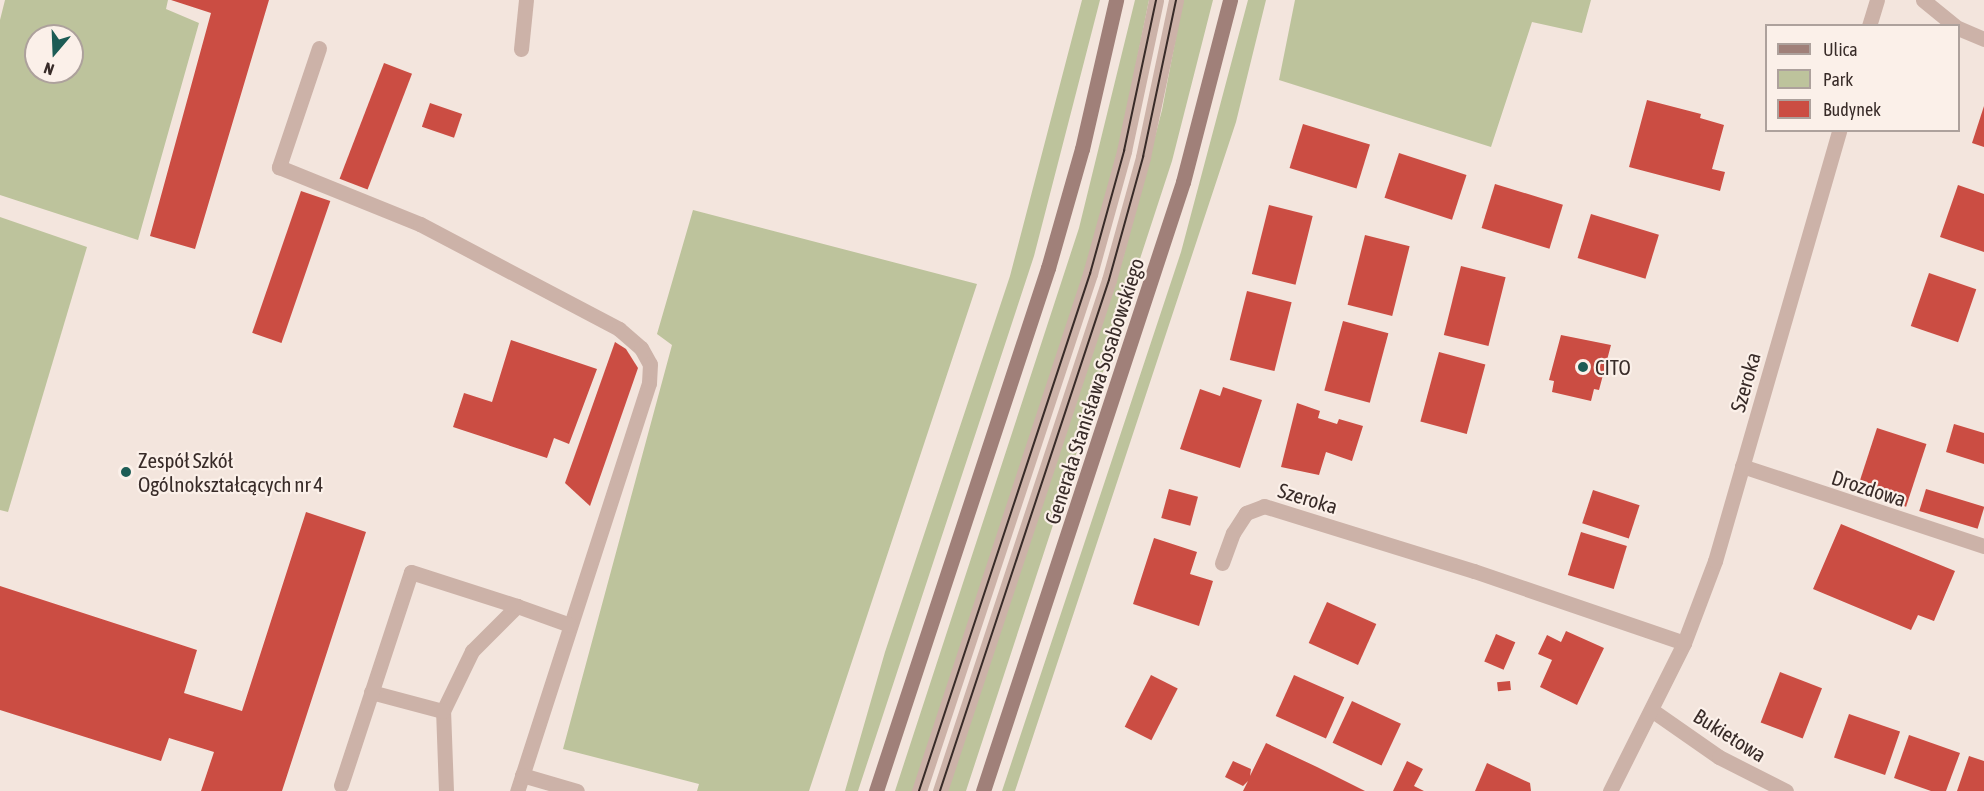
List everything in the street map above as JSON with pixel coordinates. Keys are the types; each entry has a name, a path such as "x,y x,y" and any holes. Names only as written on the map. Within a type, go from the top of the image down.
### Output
{"main road":[{"path":"876,791 1045,278 1082,149 1116,0"},
{"name":"Generała Stanisława Sosabowskiego","path":"983,791 1166,237 1230,0"}],"street":[{"path":"521,49 526,0"},
{"path":"919,791 1090,274 1126,143 1156,0"},
{"path":"940,791 1109,280 1143,157 1176,0"},
{"path":"1870,24 1877,0"},
{"path":"1923,0 1953,24"},
{"path":"1960,28 1984,39"},
{"path":"319,48 279,167 420,224 619,329 641,348 650,364 649,383 517,791"},
{"name":"Szeroka","path":"1610,791 1653,711 1684,643 1715,561 1838,132"},
{"name":"Drozdowa","path":"1742,466 1827,497 1984,546"},
{"name":"Szeroka","path":"1222,563 1233,532 1246,513 1264,506 1474,571 1684,643"},
{"path":"341,785 411,572 570,625"},
{"path":"446,791 443,711 472,651 516,606"},
{"path":"371,692 443,711"},
{"name":"Bukietowa","path":"1653,711 1719,757 1786,791"},
{"path":"522,775 577,791"}],"green space":[{"path":"5,0 168,0 166,9 199,23 138,240 0,195 0,20"},
{"path":"1082,0 1100,0 1034,256 858,791 845,791 885,652 1010,276"},
{"path":"1135,0 1149,0 1121,139 1085,270 913,791 895,791 1079,228"},
{"path":"1183,0 1213,0 1172,161 966,791 947,791 1123,258 1162,110"},
{"path":"1248,0 1266,0 1236,122 1015,791 1002,791 1181,252"},
{"path":"1295,0 1591,0 1582,33 1532,22 1491,147 1279,80"},
{"path":"693,210 977,284 809,791 697,791 699,784 563,749 672,345 657,334"},
{"path":"0,217 87,247 8,512 0,510"}],"building":[{"path":"171,0 269,0 195,249 150,236 211,13"},
{"path":"384,63 412,74 368,190 340,179"},
{"path":"1647,100 1701,114 1700,118 1724,125 1712,169 1725,172 1720,191 1629,167"},
{"path":"430,103 462,114 454,138 422,127"},
{"path":"1984,106 1984,147 1972,143"},
{"path":"1303,124 1370,144 1356,188 1290,168"},
{"path":"1399,153 1467,175 1452,220 1384,198"},
{"path":"1495,184 1563,205 1549,249 1482,228"},
{"path":"1958,185 1984,194 1984,252 1940,237"},
{"path":"301,191 330,201 281,343 252,333"},
{"path":"1269,205 1313,216 1295,285 1252,274"},
{"path":"1591,214 1659,235 1645,279 1578,258"},
{"path":"1365,235 1410,246 1392,316 1348,305"},
{"path":"1461,266 1506,277 1488,346 1444,335"},
{"path":"1929,273 1976,289 1958,342 1911,326"},
{"path":"1247,291 1292,302 1274,371 1230,360"},
{"path":"1343,321 1388,333 1370,403 1324,391"},
{"path":"1561,335 1611,345 1599,390 1594,389 1591,401 1552,392 1554,381 1549,380"},
{"path":"511,340 597,369 569,444 554,438 547,458 453,427 464,393 492,402"},
{"path":"615,342 626,349 638,368 590,506 565,483"},
{"path":"1439,352 1485,364 1467,434 1420,422"},
{"path":"1223,387 1262,400 1240,468 1180,449 1200,389 1220,396"},
{"path":"1297,403 1320,411 1318,418 1337,424 1339,419 1363,426 1352,461 1326,452 1319,475 1281,467"},
{"path":"1954,424 1984,433 1984,464 1946,452"},
{"path":"1877,428 1926,444 1906,507 1857,491"},
{"path":"1169,489 1198,497 1190,526 1161,518"},
{"path":"1926,489 1984,507 1978,529 1919,511"},
{"path":"1593,490 1640,505 1629,538 1582,523"},
{"path":"306,512 366,532 282,791 201,791 214,752 169,738 161,761 0,710 0,586 197,650 184,693 242,711"},
{"path":"1841,524 1955,571 1934,621 1918,615 1911,630 1813,589"},
{"path":"1581,532 1627,546 1614,589 1568,575"},
{"path":"1154,538 1197,552 1190,574 1213,581 1199,626 1133,604"},
{"path":"1327,602 1376,624 1358,665 1309,643"},
{"path":"1566,631 1604,648 1577,705 1540,687 1552,660 1538,654 1547,635 1561,642"},
{"path":"1496,634 1515,642 1504,670 1484,662"},
{"path":"1780,672 1822,688 1803,739 1761,722"},
{"path":"1151,675 1178,689 1151,740 1125,727"},
{"path":"1294,675 1344,697 1326,738 1276,716"},
{"path":"1510,681 1511,690 1498,691 1497,682"},
{"path":"1352,701 1401,724 1382,766 1333,743"},
{"path":"1849,714 1900,732 1885,775 1834,757"},
{"path":"1909,735 1960,753 1946,791 1931,791 1894,778"},
{"path":"1266,743 1365,791 1243,791 1248,781 1243,786 1225,777 1233,761 1251,769 1250,776"},
{"path":"1969,756 1984,761 1984,791 1957,791"},
{"path":"1407,761 1423,769 1414,786 1424,791 1393,791"},
{"path":"1487,763 1530,783 1531,791 1475,791"}],"tram line":[{"path":"919,791 1090,274 1124,151 1156,0"},
{"path":"940,791 1109,280 1143,157 1176,0"}],"place":[{"name":"CITO","path":"1583,367"},
{"name":"Zespół Szkół Ogólnokształcących nr 4","path":"126,472"}]}
